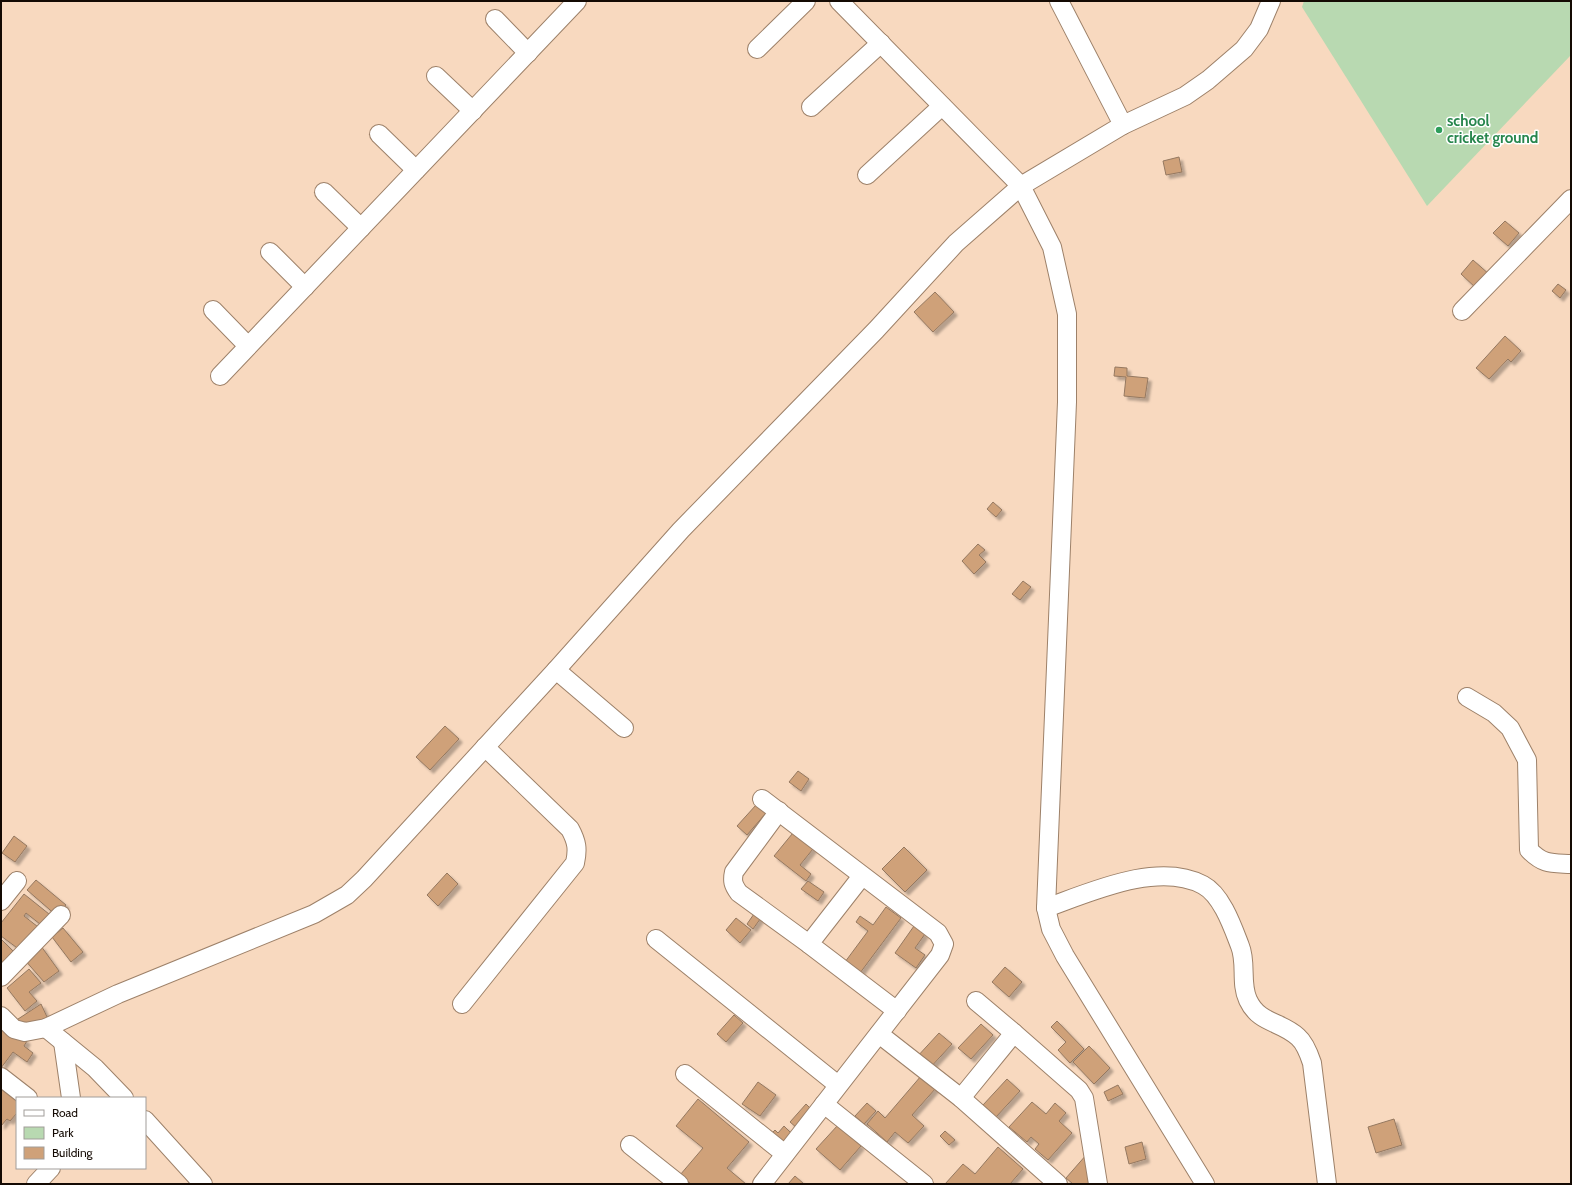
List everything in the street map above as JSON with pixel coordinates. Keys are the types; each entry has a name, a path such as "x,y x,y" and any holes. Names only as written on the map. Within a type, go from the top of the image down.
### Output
{"street":[{"path":"220,376 577,1"},
{"path":"757,50 806,1"},
{"path":"839,1 1022,186 1052,247 1067,314 1067,402 1046,908 1051,929 1065,956 1205,1184"},
{"path":"1059,1 1123,125"},
{"path":"1,1016 14,1029 25,1032 46,1028 118,994 314,914 347,895 364,879 556,670 681,530 876,330 956,243 1022,186 1123,125 1185,96 1226,66 1244,49 1259,29 1271,1"},
{"path":"494,19 528,53"},
{"path":"811,107 881,43"},
{"path":"436,76 473,111"},
{"path":"867,175 942,106"},
{"path":"379,134 416,170"},
{"path":"324,192 361,228"},
{"path":"1462,311 1571,199"},
{"path":"270,252 305,287"},
{"path":"213,310 248,346"},
{"path":"556,670 624,728"},
{"path":"1467,697 1494,713 1510,728 1527,760 1529,850 1538,859 1546,862 1571,864"},
{"path":"462,1004 575,863 578,851 577,841 570,829 485,746"},
{"path":"762,799 938,933 944,944 940,955 762,1184"},
{"path":"779,812 734,872 732,880 733,886 739,893 897,1011"},
{"path":"808,944 862,876"},
{"path":"1046,908 1139,878 1178,876 1204,885 1226,912 1241,948 1245,989 1254,1011 1263,1018 1286,1028 1299,1037 1309,1054 1312,1063 1327,1184"},
{"path":"1,901 17,881"},
{"path":"1,977 61,916"},
{"path":"656,939 838,1085"},
{"path":"976,1001 1079,1090 1084,1098 1098,1184"},
{"path":"46,1028 95,1068 123,1097"},
{"path":"961,1098 1014,1033"},
{"path":"879,1034 961,1098 1058,1184"},
{"path":"63,1042 71,1097"},
{"path":"685,1074 786,1154"},
{"path":"1,1077 27,1097"},
{"path":"824,1104 920,1183"},
{"path":"146,1121 203,1184"},
{"path":"630,1145 679,1184"},
{"path":"36,1184 50,1169"}],"green space":[{"name":"school cricket ground","path":"1304,1 1571,1 1571,55 1427,206 1302,7"}],"building":[{"path":"1179,157 1182,172 1166,175 1163,161"},
{"path":"1505,221 1519,233 1508,246 1493,233"},
{"path":"1473,260 1490,275 1477,289 1461,274"},
{"path":"1558,284 1566,290 1560,298 1552,291"},
{"path":"935,292 954,312 933,332 914,312"},
{"path":"1505,336 1521,351 1511,362 1508,359 1489,379 1476,368"},
{"path":"1115,367 1127,368 1127,376 1148,378 1145,398 1124,396 1126,377 1114,376"},
{"path":"993,502 1002,510 996,517 987,509"},
{"path":"978,544 985,550 979,555 986,562 974,574 962,561"},
{"path":"1023,581 1031,587 1020,600 1012,594"},
{"path":"445,726 459,739 430,770 416,757"},
{"path":"798,771 809,779 801,791 789,782"},
{"path":"756,805 766,813 747,835 737,826"},
{"path":"797,828 817,844 800,865 811,874 806,881 774,856"},
{"path":"14,836 27,846 15,862 2,853"},
{"path":"904,847 927,870 905,892 882,869"},
{"path":"447,873 458,884 438,906 427,895"},
{"path":"36,880 66,905 57,916 27,890"},
{"path":"808,881 824,892 818,901 801,889"},
{"path":"24,894 54,918 45,928 26,913 24,916 42,930 24,953 1,936 1,923"},
{"path":"886,907 901,918 860,973 845,962 868,931 856,922 860,916 873,925"},
{"path":"756,911 763,915 753,929 747,924"},
{"path":"736,918 751,930 740,943 726,930"},
{"path":"914,926 925,934 915,948 925,955 916,968 895,953"},
{"path":"63,928 83,952 71,962 52,937"},
{"path":"1,939 19,957 1,975"},
{"path":"41,946 59,971 44,982 24,959"},
{"path":"1005,967 1022,982 1009,997 992,982"},
{"path":"29,969 41,983 29,992 37,1001 25,1011 7,988"},
{"path":"41,1004 48,1019 21,1029 15,1021"},
{"path":"734,1015 743,1023 726,1042 717,1034"},
{"path":"1057,1021 1084,1049 1070,1063 1058,1050 1066,1042 1051,1027"},
{"path":"1,1023 27,1041 24,1046 33,1053 27,1062 13,1052 1,1068"},
{"path":"981,1024 993,1035 971,1059 958,1048"},
{"path":"939,1033 952,1044 929,1069 916,1058"},
{"path":"1089,1046 1110,1068 1094,1084 1073,1062"},
{"path":"921,1076 936,1088 912,1115 924,1126 908,1143 895,1132 887,1142 867,1124 878,1111 885,1118"},
{"path":"1007,1079 1020,1091 996,1117 983,1105"},
{"path":"758,1082 776,1095 760,1116 742,1104"},
{"path":"1118,1085 1123,1094 1108,1101 1104,1092"},
{"path":"1,1088 16,1099 16,1114 10,1121 7,1119 1,1126"},
{"path":"698,1099 749,1142 727,1168 746,1184 691,1184 680,1175 703,1148 676,1126"},
{"path":"1032,1102 1046,1114 1055,1103 1066,1113 1059,1121 1072,1133 1048,1160 1035,1149 1039,1144 1031,1137 1027,1142 1009,1127"},
{"path":"867,1103 876,1111 864,1124 855,1116"},
{"path":"806,1104 812,1110 797,1128 790,1122"},
{"path":"1394,1119 1402,1145 1376,1153 1368,1127"},
{"path":"838,1125 861,1146 840,1170 816,1149"},
{"path":"784,1126 791,1133 782,1144 771,1134 775,1130 778,1133"},
{"path":"945,1131 955,1140 949,1145 940,1136"},
{"path":"1142,1142 1146,1159 1129,1164 1125,1147"},
{"path":"998,1147 1023,1169 1010,1184 945,1184 963,1164 975,1174"},
{"path":"1087,1154 1094,1184 1073,1184 1066,1178"},
{"path":"795,1176 804,1184 788,1184"}],"place":[{"name":"school cricket ground","path":"1439,130"}]}
